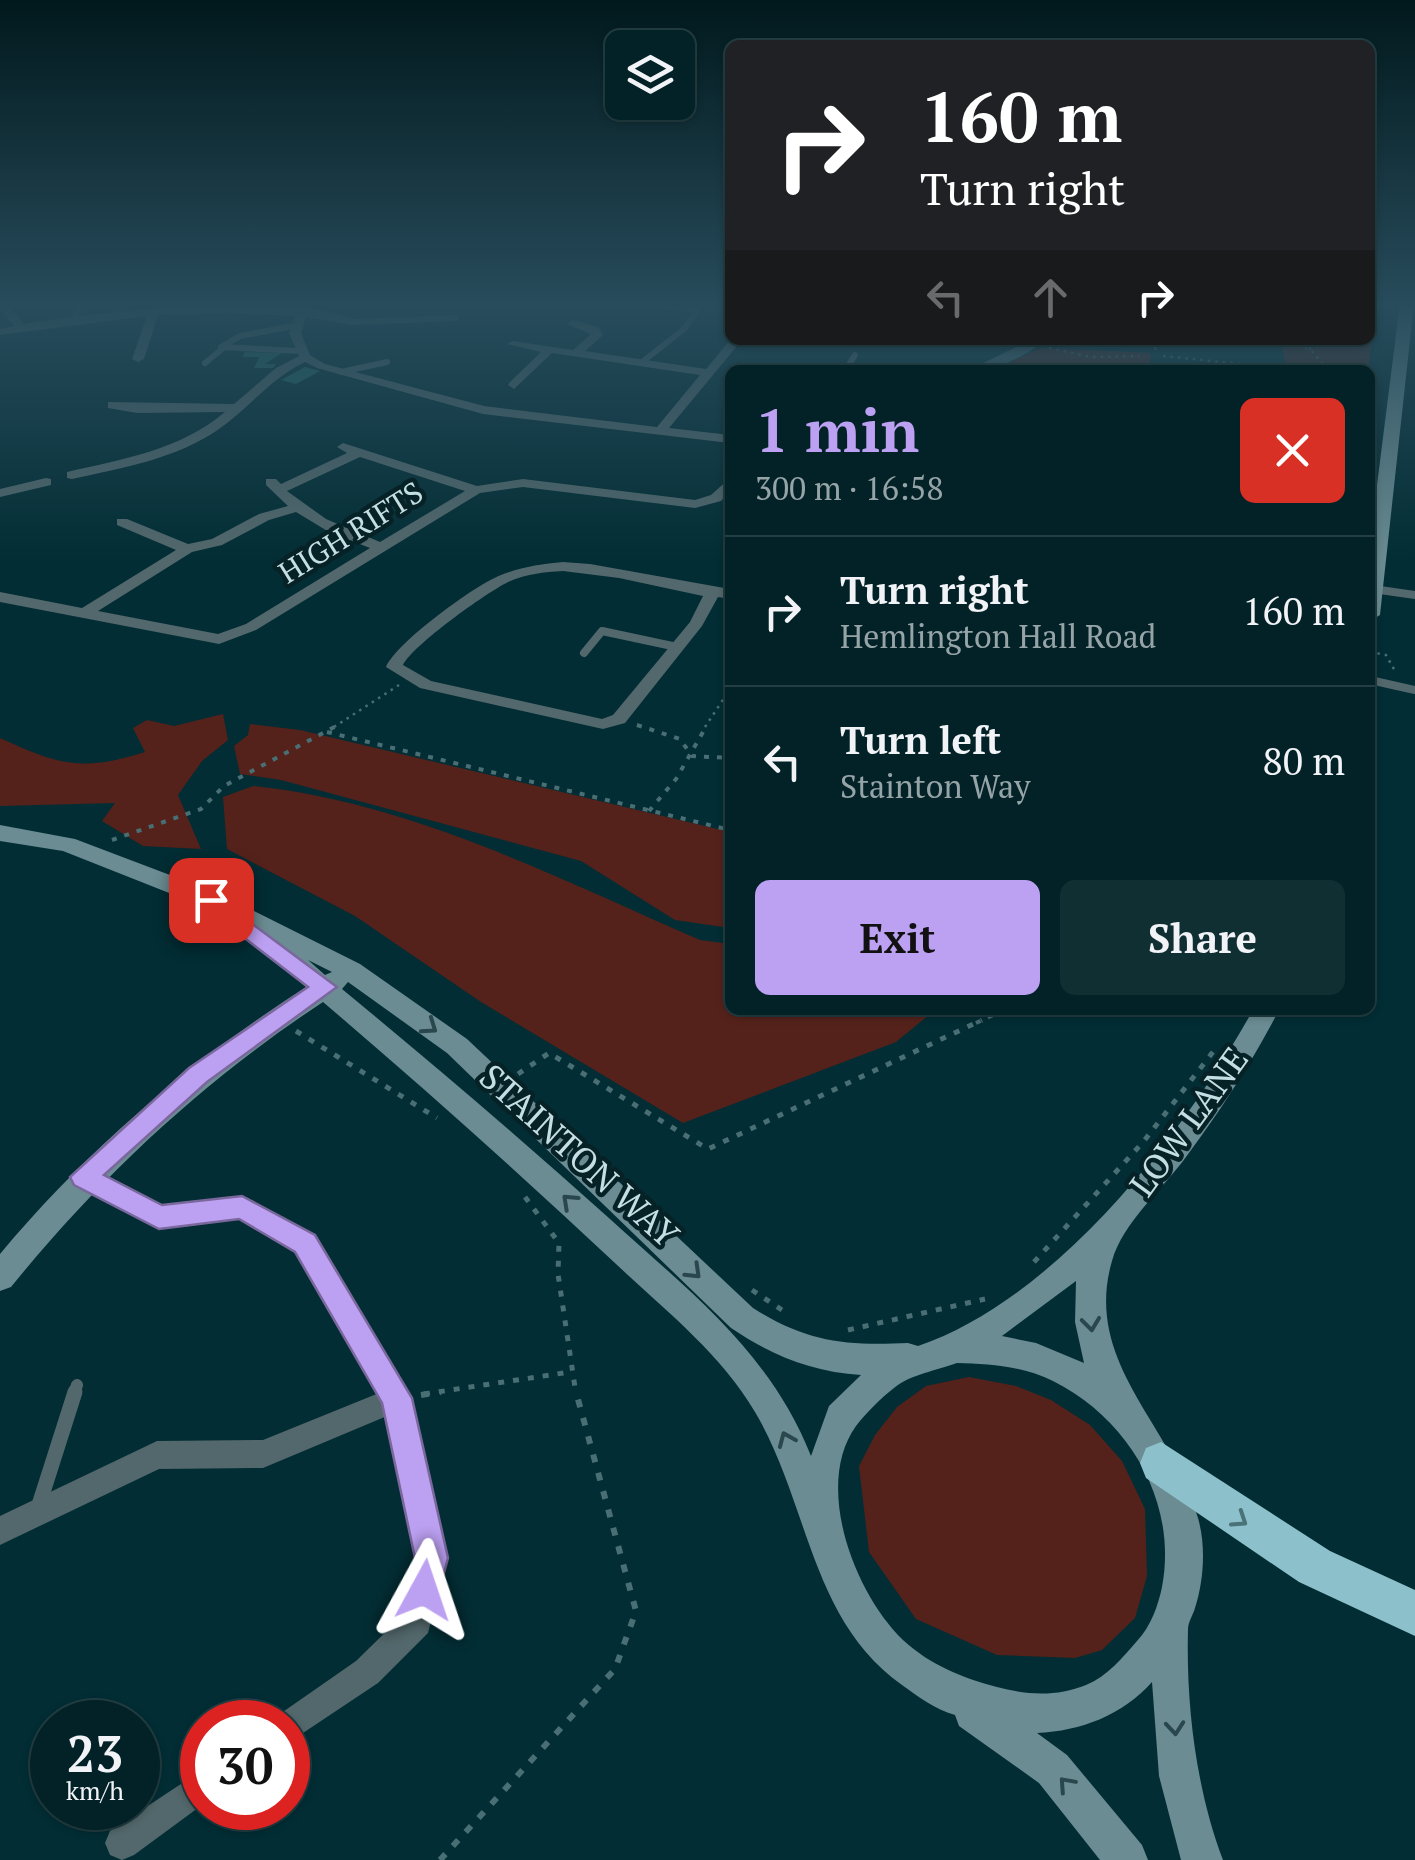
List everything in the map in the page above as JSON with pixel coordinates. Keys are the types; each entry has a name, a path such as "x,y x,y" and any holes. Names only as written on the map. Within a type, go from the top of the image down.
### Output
{"highway":[{"path":"1161,1462 1323,1573 1371,1598 1415,1613"}],"main road":[{"path":"1375,538 1395,390"},
{"name":"STAINTON WAY","path":"0,833 66,844 211,900 456,1046 742,1318 774,1341 832,1360 918,1357"},
{"path":"0,1277 84,1177 198,1075 275,1018 338,979"},
{"name":"STAINTON WAY","path":"338,979 746,1370 786,1434 821,1530"},
{"name":"LOW LANE","path":"956,1348 1039,1291 1108,1231 1224,1078 1263,1015"},
{"name":"LOW LANE","path":"1108,1231 1094,1262 1088,1299 1093,1339 1108,1381 1132,1422"},
{"path":"946,1696 990,1711 1035,1715 1078,1708 1116,1690 1148,1664 1170,1631 1183,1590 1186,1547 1178,1504 1161,1462 1132,1422 1108,1398 1050,1362 1004,1350 956,1348 918,1357 868,1387 834,1435 822,1481 821,1530 831,1569 849,1607 875,1642 908,1672 946,1696 1013,1737 1053,1769 1126,1860"},
{"path":"1170,1631 1179,1775 1191,1834 1202,1860"}],"street":[{"path":"72,476 191,440 259,390"},
{"path":"408,390 484,410 725,439"},
{"path":"662,430 694,390"},
{"path":"112,405 137,409 238,408"},
{"path":"343,447 476,490"},
{"path":"100,448 108,468"},
{"path":"359,452 275,486 320,526 380,547"},
{"path":"0,493 46,482"},
{"name":"HIGH RIFTS","path":"0,597 219,640 251,627 476,490 523,483 694,504 716,498 725,488"},
{"path":"82,614 186,549 217,542 264,517 296,508"},
{"path":"122,522 186,549"},
{"path":"570,568 612,571 721,594 677,647 619,719 603,724 426,685 393,662 491,585 512,574 570,568"},
{"path":"84,1177 159,1217 242,1207 305,1244 397,1398 432,1558 417,1622 367,1672 310,1712"},
{"path":"0,1532 157,1455 263,1454 397,1398"},
{"path":"119,1851 180,1803"}],"lane":[{"path":"1375,590 1415,595"},
{"path":"584,653 602,631 677,647"},
{"path":"1375,681 1415,690"},
{"path":"36,1514 78,1385"}],"path":[{"path":"102,838 119,841 201,809 224,786 328,732 411,676"},
{"path":"649,811 681,776 694,745 725,702"},
{"path":"619,719 680,740 692,756"},
{"path":"328,732 725,829"},
{"path":"692,756 725,758"},
{"path":"500,1088 548,1053 708,1149 993,1015"},
{"path":"275,1018 469,1138 486,1124"},
{"path":"1030,1266 1144,1142 1220,1042"},
{"path":"440,1860 615,1669 636,1611 570,1372 558,1274 559,1244 516,1187"},
{"path":"742,1284 790,1315"},
{"path":"840,1332 986,1298"},
{"path":"397,1398 570,1372"}],"shaded area":[{"path":"223,714 228,740 202,761 178,795 201,849 143,846 102,821 115,803 0,806 0,738 55,760 104,762 145,752 133,728 147,720 174,726"},
{"path":"250,724 300,730 725,831 725,927 675,920 581,861 281,780 240,774 234,746 248,735"},
{"path":"253,786 369,808 482,846 700,940 725,943 725,1015 929,1015 896,1042 683,1123 481,1002 355,916 227,849 223,797"},
{"path":"969,1377 1016,1386 1051,1400 1090,1425 1122,1461 1145,1509 1147,1576 1135,1618 1102,1650 1075,1658 997,1655 916,1619 869,1552 859,1466 875,1435 897,1407 926,1386"}],"route":[{"path":"211,900 325,987 198,1075 84,1177 159,1217 242,1207 305,1244 397,1398 432,1558 424,1590"}]}
